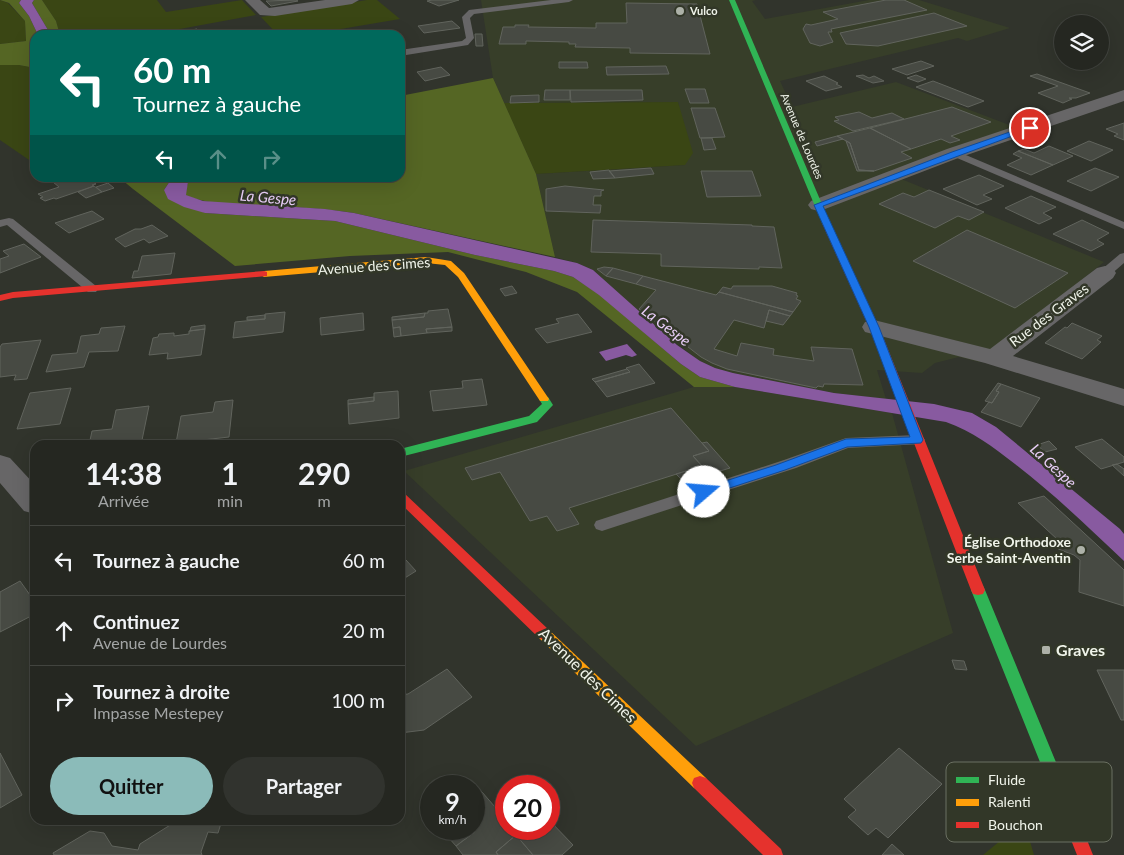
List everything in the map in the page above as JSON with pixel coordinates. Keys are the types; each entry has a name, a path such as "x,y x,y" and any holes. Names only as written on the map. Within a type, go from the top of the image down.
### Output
{"main road":[{"name":"Avenue de Lourdes","path":"732,0 818,205 874,327 914,433 1047,762"},
{"name":"Avenue des Cimes","path":"0,298 13,295 426,260 448,263 461,275 548,405 533,419 405,452"},
{"name":"Avenue des Cimes","path":"405,501 775,855"},
{"name":"Avenue de Lourdes","path":"1080,842 1085,855"}],"street":[{"path":"252,0 265,12 275,12 352,0"},
{"path":"818,205 954,154 1124,95"},
{"name":"Rue des Graves","path":"994,358 1105,273"},
{"name":"Rue des Graves","path":"874,327 994,358 1124,398"},
{"path":"0,465 30,498"}],"lane":[{"path":"405,52 466,43 470,38 466,17 472,12 569,0"},
{"path":"954,154 1124,226"},
{"path":"0,224 9,221 92,288"},
{"path":"1105,273 1124,257"},
{"path":"602,525 771,471 846,443 914,433"}],"shaded area":[{"path":"21,0 34,0 32,3 48,30 36,30 29,16 19,3"},
{"path":"481,0 756,0 752,1 765,19 869,0 919,0 1010,28 967,41 958,38 780,81 792,107 896,82 1020,129 889,174 1104,262 979,362 959,357 935,363 922,373 877,370 886,399 834,393 715,368 700,361 655,327 593,270 555,257 536,174 685,165 678,102 504,103 493,78"},
{"path":"169,182 188,182 186,195 203,201 325,209 354,213 577,263 593,270 677,345 700,361 715,368 834,393 934,404 972,413 996,427 1120,529 1124,534 1124,561 1029,475 990,446 956,426 946,422 735,387 700,377 681,364 599,295 573,277 335,221 205,213 184,207 168,199 164,190"},
{"path":"627,344 637,355 632,357 626,355 606,361 599,352"},
{"path":"694,387 735,387 892,413 953,633 696,746 405,471"}],"green space":[{"path":"0,0 8,3 25,21 26,41 0,44"},
{"path":"0,0 21,0 19,3 29,16 36,30 30,30 30,67 0,65 0,44 26,41 25,21 9,3"},
{"path":"34,0 42,0 56,21 59,30 48,30 32,3"},
{"path":"42,0 157,0 166,12 242,0 256,15 174,30 59,30 56,21"},
{"path":"377,0 400,19 335,30 273,30 261,17"},
{"path":"0,65 30,67 30,161 0,140"},
{"path":"493,78 536,174 555,257 354,213 221,203 203,201 185,195 188,182 405,182 405,95"},
{"path":"678,102 693,153 685,165 536,174 504,103"},
{"path":"125,182 169,182 164,190 205,213 335,221 573,277 600,295 681,364 700,377 735,387 694,387 577,292 526,272 448,252 350,256 235,266"},
{"path":"999,842 1030,842 1034,855 983,855"}],"building":[{"path":"459,0 439,6 427,1"},
{"path":"886,0 904,0 927,10 831,29 832,32 828,32 833,42 820,46 810,43 803,29 806,24 811,25 838,19 823,12"},
{"path":"266,1 298,1 271,6"},
{"path":"626,3 697,4 710,54 630,53 630,48 575,47 576,44 569,44 569,42 526,41 526,44 499,44 503,27 515,27 515,25 529,25 528,27 596,28 596,23 627,23"},
{"path":"934,13 967,26 878,46 846,44 840,33"},
{"path":"452,21 460,28 424,33 418,26"},
{"path":"475,34 482,34 483,46 476,46"},
{"path":"921,61 934,66 907,75 892,69"},
{"path":"559,62 587,62 588,68 559,68"},
{"path":"666,66 669,74 607,75 606,67"},
{"path":"441,67 450,75 425,81 417,72"},
{"path":"1037,74 1090,93 1076,98 1069,98 1072,99 1063,103 1038,93 1058,86 1030,76"},
{"path":"863,75 869,78 874,76 884,81 873,83 856,76"},
{"path":"916,75 926,79 918,82 907,78"},
{"path":"824,76 842,87 826,91 806,81"},
{"path":"933,81 984,101 968,107 916,87"},
{"path":"685,89 705,89 709,103 690,103"},
{"path":"545,90 570,90 570,100 544,100"},
{"path":"570,90 642,90 643,100 571,102"},
{"path":"539,95 539,102 510,103 511,96"},
{"path":"952,107 991,122 951,136 960,140 950,143 941,139 911,149 870,128"},
{"path":"691,108 715,108 725,137 700,138"},
{"path":"859,112 872,118 892,113 904,119 853,131 834,121 839,120 835,117"},
{"path":"1124,123 1124,140 1114,136 1118,134 1106,129"},
{"path":"870,128 911,149 901,152 912,158 874,171 859,170 850,143 837,136"},
{"path":"837,136 843,139 817,146 815,142"},
{"path":"701,138 712,138 716,149 704,150"},
{"path":"846,141 850,143 859,170 874,171 857,171"},
{"path":"1089,141 1113,150 1091,161 1067,151"},
{"path":"1049,146 1073,156 1053,165 1018,151 1024,149 1034,153"},
{"path":"1018,151 1053,165 1031,175 1007,165 1022,158 1013,154"},
{"path":"651,168 654,174 615,178 609,171"},
{"path":"1095,168 1119,177 1091,191 1067,181"},
{"path":"609,170 615,178 593,179 590,172"},
{"path":"701,171 752,171 761,196 707,197"},
{"path":"979,175 1004,186 983,195 992,199 977,205 943,189"},
{"path":"53,182 93,182 96,184 56,199 45,201 38,194 59,187"},
{"path":"108,183 114,188 102,192 96,187"},
{"path":"94,186 102,192 86,198 78,192"},
{"path":"565,186 604,190 601,191 601,196 594,196 593,205 601,205 600,213 546,211 546,189"},
{"path":"929,190 984,212 969,220 958,216 935,228 879,204 903,193 914,197"},
{"path":"1031,196 1056,207 1043,213 1052,218 1039,224 1005,208"},
{"path":"92,211 104,219 69,233 55,223"},
{"path":"593,220 774,227 782,268 661,266 661,254 591,252"},
{"path":"1082,220 1109,233 1097,240 1104,244 1091,251 1053,234"},
{"path":"152,225 168,236 149,243 144,239 125,247 115,239 135,229"},
{"path":"967,230 1068,273 1015,308 913,261"},
{"path":"24,244 41,257 0,273 0,259 9,256 3,251"},
{"path":"175,253 171,274 132,278 134,271 138,271 142,256"},
{"path":"604,267 613,268 606,276 597,269"},
{"path":"613,268 643,276 636,284 606,276"},
{"path":"643,276 716,295 719,292 793,312 790,316 769,310 764,328 734,320 714,349 737,356 741,343 774,349 773,355 814,361 811,347 852,349 863,385 824,384 823,387 818,386 816,388 727,369 712,363 701,357 639,309 656,290 636,284"},
{"path":"512,286 517,293 505,296 500,289"},
{"path":"733,286 772,286 797,293 796,299 801,301 793,312 719,292 723,287 731,289"},
{"path":"448,309 452,327 426,329 427,333 401,336 400,327 393,328 392,320 424,317 428,311"},
{"path":"769,310 790,316 783,325 766,321"},
{"path":"285,312 283,332 233,338 235,322 265,319 265,314"},
{"path":"363,313 364,330 321,335 320,318"},
{"path":"425,313 424,317 392,320 392,317"},
{"path":"578,314 592,332 547,343 535,329 559,323 556,319"},
{"path":"265,315 265,319 247,320 247,317"},
{"path":"1072,323 1102,336 1097,340 1101,342 1082,359 1045,343"},
{"path":"205,325 205,329 190,331 191,327"},
{"path":"125,326 118,351 89,352 84,367 46,372 52,355 77,353 81,336 99,334 101,328"},
{"path":"400,327 401,336 394,337 393,328"},
{"path":"452,327 452,331 427,333 426,329"},
{"path":"205,329 201,355 167,359 168,353 149,355 153,338 158,337 159,334 174,333 174,336 189,334 189,331"},
{"path":"41,340 27,379 14,380 16,375 0,377 0,347 2,344"},
{"path":"639,364 655,383 607,397 595,382 630,372 626,368"},
{"path":"627,369 630,372 595,382 592,379"},
{"path":"482,379 487,405 433,411 430,391 463,388 462,381"},
{"path":"998,383 1001,384 996,391 999,392 992,403 985,401"},
{"path":"1001,384 1040,398 1021,427 981,412 989,402 992,403 999,392 996,391"},
{"path":"71,388 60,424 17,429 30,393"},
{"path":"398,391 399,418 349,424 348,404 374,401 374,393"},
{"path":"374,397 374,401 348,404 348,400"},
{"path":"233,400 229,437 177,440 181,416 213,412 215,402"},
{"path":"149,406 142,440 90,440 92,431 112,429 116,410"},
{"path":"671,408 709,451 693,456 702,466 569,508 579,524 557,531 547,516 530,521 500,472 472,480 465,468"},
{"path":"1102,439 1124,457 1124,462 1101,469 1075,447"},
{"path":"1049,441 1057,449 1045,452 1037,445"},
{"path":"707,442 730,468 684,482 676,474 702,466 693,456 709,451 702,443"},
{"path":"1117,464 1124,469 1124,476 1112,465"},
{"name":"Église Orthodoxe Serbe Saint-Aventin","path":"1044,496 1124,570 1124,606 1079,592 1080,560 1074,555 1058,549 1056,544 1058,540 1018,503"},
{"path":"405,561 416,571 405,578"},
{"path":"20,581 30,595 30,617 0,632 0,592"},
{"path":"952,660 964,661 967,670 955,669"},
{"path":"447,669 472,697 424,730 405,732 405,694"},
{"path":"1097,670 1124,670 1124,720 1121,720"},
{"path":"899,748 942,784 888,838 876,828 868,835 848,817 856,810 844,799"},
{"path":"0,753 22,795 0,808"},
{"path":"485,795 495,807 495,840 510,840 496,852 498,855 463,855 456,846 464,840 485,840"},
{"path":"170,825 220,825 218,833 208,832 201,852 202,855 54,855 53,853 90,831 104,833 112,846 138,850 140,844"},
{"path":"560,831 573,845 562,855 533,855 520,840 560,840"},
{"path":"451,840 464,840 456,846"},
{"path":"510,840 520,840 533,855 498,855 496,852"},
{"path":"892,844 904,855 882,855"}],"traffic: fast":[{"path":"732,0 826,223"},
{"path":"405,452 533,419 548,405 544,399"},
{"path":"978,590 1048,762"}],"traffic: slow":[{"path":"264,274 426,260 448,263 461,275 544,399"},
{"path":"544,634 700,783"}],"traffic: jam":[{"path":"826,223 874,327 978,590"},
{"path":"0,298 13,295 264,274"},
{"path":"405,501 544,634"},
{"path":"700,783 775,855"},
{"path":"1080,842 1085,855"}],"place":[{"name":"Vulco","path":"680,11"},
{"name":"Église Orthodoxe Serbe Saint-Aventin","path":"1081,550"},
{"name":"Graves","path":"1046,650"}],"route":[{"path":"704,492 780,468 846,443 917,440 874,327 818,205 954,154 1030,128"}],"water label":[{"name":"La Gespe","path":"268,198"},
{"name":"La Gespe","path":"666,326"},
{"name":"La Gespe","path":"1053,466"}]}
